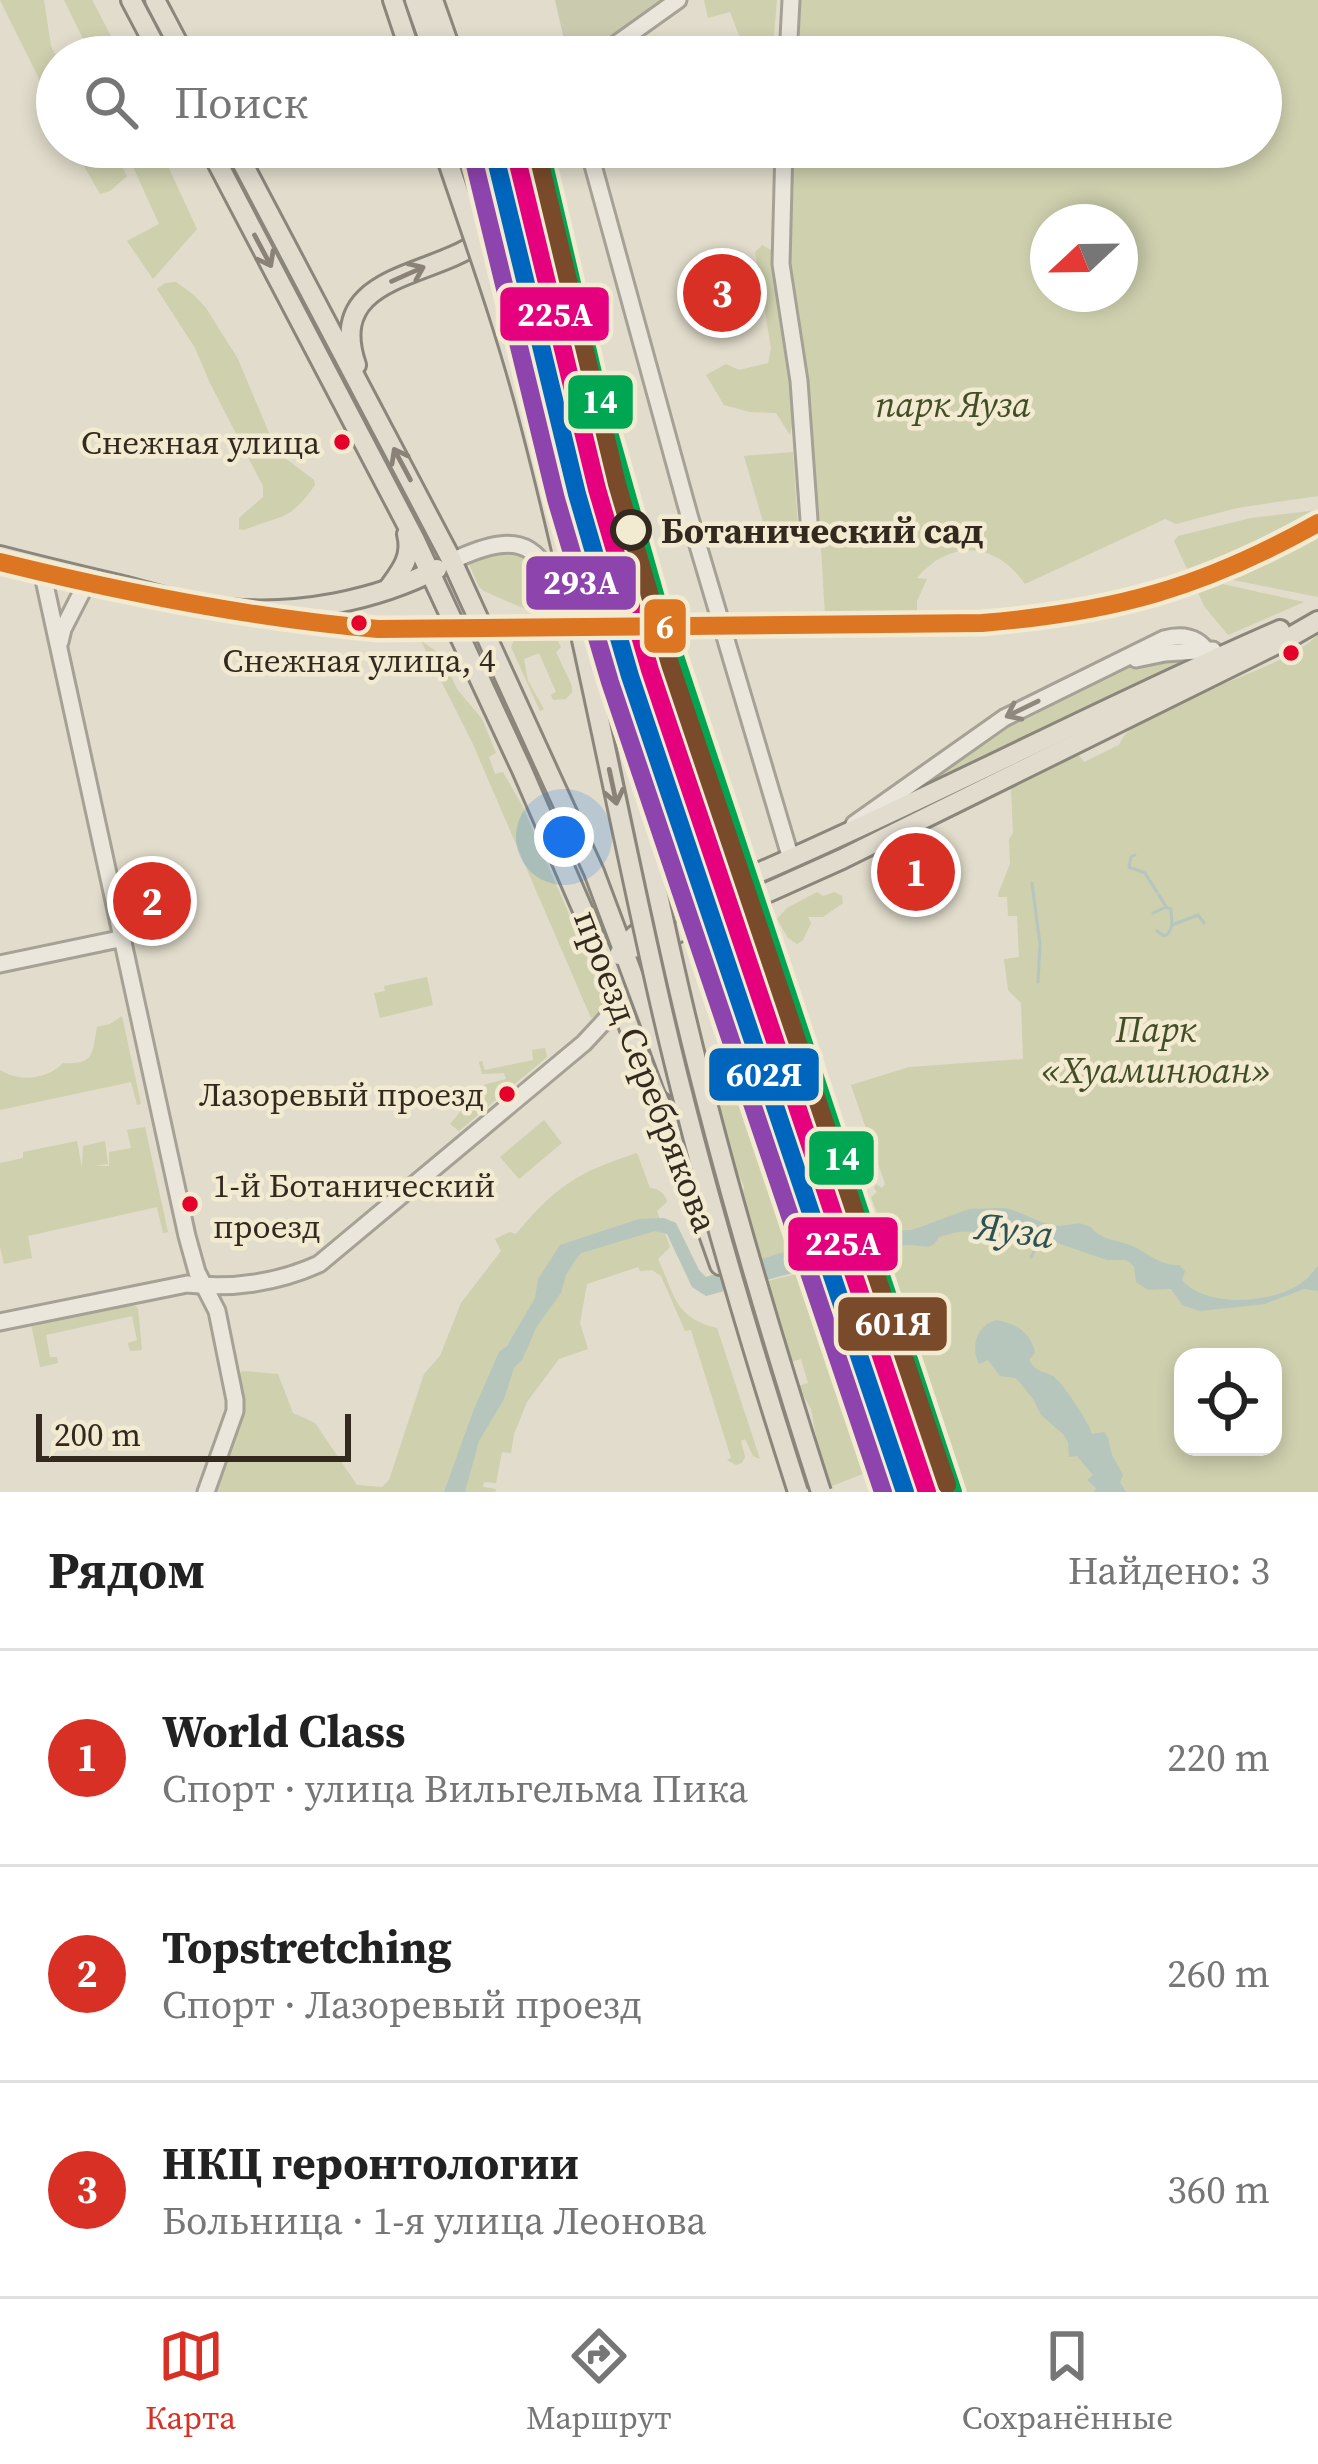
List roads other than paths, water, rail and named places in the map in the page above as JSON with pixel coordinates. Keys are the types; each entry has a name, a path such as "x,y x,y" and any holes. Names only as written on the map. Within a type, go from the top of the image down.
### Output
{"main road":[{"path":"131,0 150,36"},
{"path":"155,0 174,36"},
{"path":"393,0 405,36"},
{"path":"416,0 428,36"},
{"path":"433,0 446,36"},
{"name":"проезд Серебрякова","path":"219,168 402,514 569,876 634,1042 728,1256 796,1492"},
{"name":"проезд Серебрякова","path":"245,168 437,530 594,872 658,1049 719,1196 728,1256"},
{"path":"450,168 531,421 658,994 710,1203 796,1492"},
{"path":"473,168 543,384 728,1188 819,1492"},
{"path":"367,398 352,356 350,332 356,310 366,296 384,285 473,245 493,228 502,198 495,168"},
{"path":"388,589 410,549 402,514"},
{"path":"0,556 197,604 245,610 348,600 388,589 452,561"},
{"path":"569,876 604,935 623,947 652,944 798,880 945,797 1233,650 1318,618"},
{"path":"1209,662 1318,618"},
{"path":"614,986 616,961 631,936 665,916 945,797"},
{"path":"594,872 632,922 665,916"},
{"path":"718,915 694,931 674,954 671,977 710,1116 719,1196"},
{"name":"проезд Серебрякова","path":"745,1309 819,1492"}],"street":[{"path":"627,36 678,0"},
{"path":"789,36 790,0"},
{"path":"594,168 791,860"},
{"path":"783,168 781,264 799,381 810,534"},
{"path":"437,530 459,547 523,546 544,562 640,787 671,874 689,888 718,891"},
{"path":"452,561 490,544"},
{"path":"41,566 196,1272 217,1311 235,1400 206,1492"},
{"path":"59,645 89,578"},
{"path":"821,847 1004,718 1116,664 1165,653 1209,662"},
{"path":"937,767 932,778 945,797"},
{"path":"0,964 124,938"},
{"path":"0,1322 187,1284 236,1286 319,1264 584,1043 610,1015 614,986"},
{"path":"584,1043 616,1033 634,1042"}],"water":[{"name":"Яуза","path":"1004,1208 1049,1225 1088,1226 1103,1237 1179,1265 1185,1271 1182,1280 1207,1296 1242,1300 1276,1295 1304,1281 1318,1266 1318,1291 1304,1289 1265,1304 1200,1311 1182,1305 1171,1289 1148,1290 1136,1282 1134,1266 1126,1260 1107,1260 1022,1231 1005,1236 985,1231 957,1232 939,1237 930,1246 883,1249 706,1296 692,1287 667,1234 655,1231 581,1253 514,1368 504,1399 479,1441 465,1492 444,1492 499,1352 535,1298 538,1279 560,1245 639,1219 664,1218 676,1223 706,1277 793,1249 823,1243 856,1244 969,1209"},
{"path":"996,1320 1026,1334 1035,1353 1029,1360 1032,1364 1057,1380 1092,1434 1104,1432 1126,1492 1094,1492 1096,1488 1087,1480 1093,1475 1077,1456 1069,1457 1063,1434 1041,1415 1016,1378 1000,1376 988,1360 979,1364 977,1337"}],"waterway":[{"path":"1135,855 1129,867 1145,873 1157,892"},
{"path":"1032,883 1040,944 1038,982"},
{"path":"1159,895 1166,907"},
{"path":"1153,913 1171,909 1170,931 1164,936 1157,931"},
{"path":"1172,925 1198,915 1204,923"},
{"name":"Яуза","path":"1031,1257 1042,1238"}],"place":[{"name":"НКЦ геронтологии","path":"722,293"},
{"name":"Снежная улица","path":"342,442"},
{"name":"Ботанический сад","path":"631,530"},
{"name":"Снежная улица, 4","path":"359,623"},
{"name":"World Class","path":"916,872"},
{"name":"Topstretching","path":"152,901"},
{"name":"Лазоревый проезд","path":"507,1094"},
{"name":"1-й Ботанический проезд","path":"190,1204"}],"park label":[{"name":"парк Яуза","path":"953,404"},
{"name":"Парк «Хуаминюан»","path":"1156,1050"}]}
